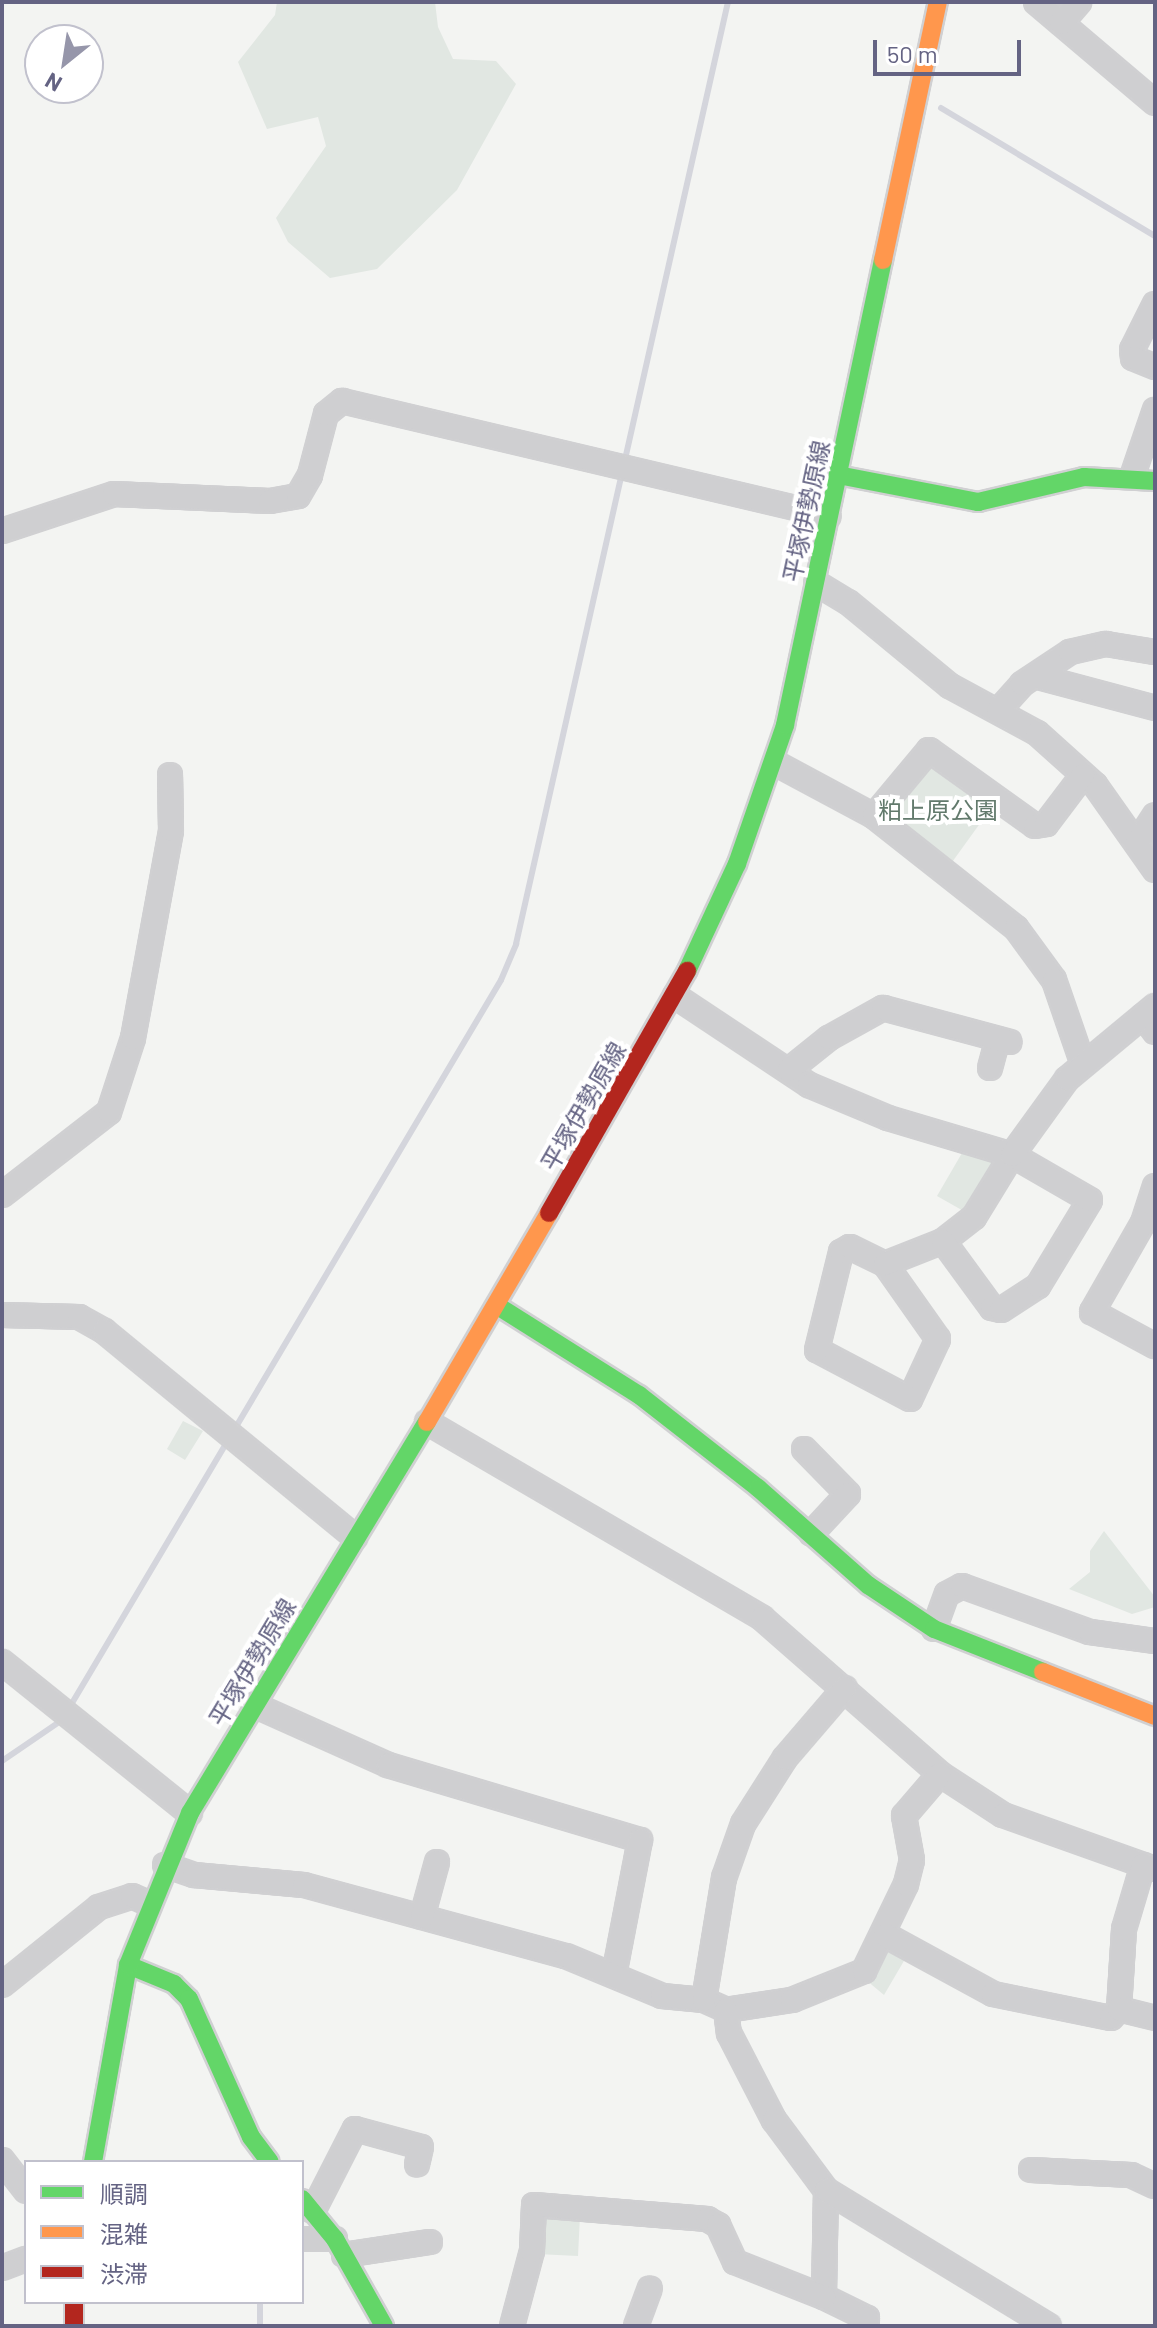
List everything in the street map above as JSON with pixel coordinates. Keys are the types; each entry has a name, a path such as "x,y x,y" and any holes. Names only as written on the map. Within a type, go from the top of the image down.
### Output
{"main road":[{"name":"平塚伊勢原線","path":"93,2160 128,1965 165,1865 190,1813 427,1422 675,996 737,864 775,763 938,2"},
{"path":"838,475 941,499 978,502 1084,477 1132,477 1155,481"},
{"path":"496,1305 639,1395 811,1534 868,1585 934,1629 1155,1716"},
{"path":"128,1965 174,1984 189,1999 251,2137 268,2160"},
{"path":"307,2205 339,2247 384,2326"},
{"path":"74,2304 74,2326"}],"street":[{"path":"1036,2 1155,103"},
{"path":"1061,23 1079,2"},
{"path":"1155,304 1132,350 1133,358 1155,367"},
{"path":"2,531 114,494 270,501 298,496 310,475 326,414 342,401 829,516"},
{"path":"1132,477 1155,410"},
{"path":"816,583 848,602 950,686 1037,733 1083,775 1155,870"},
{"path":"998,711 1035,676 1070,652 1106,644 1155,652"},
{"path":"1035,676 1155,708"},
{"path":"874,816 929,750 1035,826 1046,824 1083,775"},
{"path":"775,763 874,816 1016,928 1054,980 1083,1064"},
{"path":"2,1195 109,1112 133,1038 171,830 170,775"},
{"path":"1137,843 1155,815"},
{"path":"675,996 809,1085 888,1118 1012,1155 1090,1200 1038,1286 1001,1310 992,1308 943,1241"},
{"path":"789,1070 829,1038 883,1008 1004,1040 990,1068"},
{"path":"885,1264 938,1339 910,1399 817,1350 841,1252 850,1247 885,1264 943,1241 974,1217 1012,1155 1083,1064 1151,1018"},
{"path":"1155,1186 1143,1223 1092,1312 1155,1346"},
{"path":"2,1315 79,1317 104,1331 355,1537"},
{"path":"427,1422 762,1618 940,1774 1003,1815 1149,1867 1124,1929 1119,2009 1111,2018 1053,2011 993,1994 885,1935"},
{"path":"804,1449 853,1488 811,1534"},
{"path":"934,1629 947,1594 962,1586 1090,1632 1155,1641"},
{"path":"2,1662 190,1813"},
{"path":"704,2000 724,1878 743,1824 785,1758 845,1688"},
{"path":"254,1705 388,1765 640,1840 614,1975"},
{"path":"165,1865 194,1875 304,1885 566,1956 662,1996 704,2000 726,2010 792,2000 864,1971 885,1935 912,1860 904,1816 940,1774"},
{"path":"422,1917 437,1862"},
{"path":"2,1985 99,1907 132,1896 150,1904"},
{"path":"1119,2009 1155,2018"},
{"path":"726,2010 729,2033 774,2120 826,2190 1049,2326"},
{"path":"307,2205 355,2129 420,2150"},
{"path":"2,2160 24,2188"},
{"path":"1031,2170 1131,2175 1155,2186"},
{"path":"824,2297 826,2190"},
{"path":"512,2326 532,2251 534,2205 707,2219 718,2225 735,2262 824,2297 867,2318 867,2326"},
{"path":"304,2239 339,2247 430,2242"},
{"path":"2,2268 24,2260"},
{"path":"636,2326 650,2288"}],"green space":[{"path":"277,2 435,2 438,27 453,59 496,61 516,84 457,190 377,269 330,278 288,242 276,218 326,146 318,117 267,129 238,62 275,15"},
{"name":"粕上原公園","path":"923,760 994,804 950,865 889,821 887,810"},
{"path":"962,1153 993,1160 995,1166 967,1213 937,1196"},
{"path":"183,1421 203,1431 185,1460 167,1449"},
{"path":"1104,1531 1155,1597 1155,1607 1132,1614 1069,1589 1090,1572 1090,1551"},
{"path":"892,1945 908,1954 884,1995 866,1980 884,1949"},
{"path":"541,2214 580,2216 578,2256 537,2254"}],"waterway":[{"path":"2,1761 62,1720 501,980 516,944 728,2"},
{"path":"941,108 1155,236"},
{"path":"260,2304 260,2326"}],"traffic: fast":[{"path":"687,971 737,864 785,725 883,260"},
{"path":"838,475 978,502 1084,477 1155,481"},
{"path":"496,1305 639,1395 758,1488 868,1585 934,1629 1043,1672"},
{"path":"93,2160 128,1965 190,1813 427,1422"},
{"path":"128,1965 174,1984 189,1999 251,2137 268,2160"},
{"path":"304,2201 335,2239 384,2326"}],"traffic: slow":[{"path":"883,260 938,2"},
{"path":"427,1422 549,1213"},
{"path":"1043,1672 1155,1716"}],"traffic: jam":[{"path":"549,1213 687,971"},
{"path":"74,2304 74,2326"}]}
